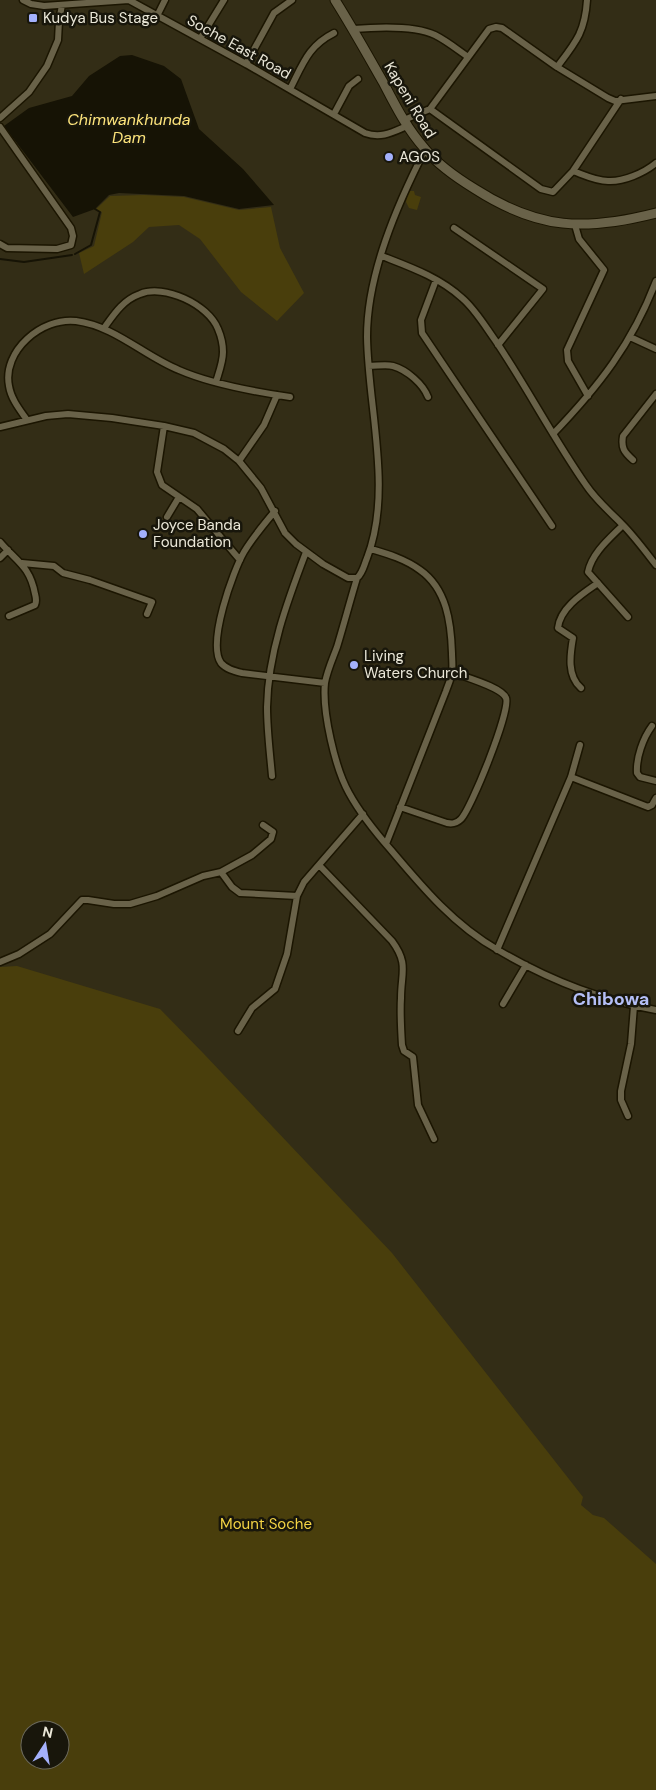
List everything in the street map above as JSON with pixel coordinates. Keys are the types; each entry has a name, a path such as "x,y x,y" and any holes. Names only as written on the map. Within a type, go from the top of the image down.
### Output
{"main road":[{"name":"Kapeni Road","path":"335,0 405,123 425,150 455,176 502,205 539,220 575,225 606,224 656,213"}],"street":[{"name":"Soche East Road","path":"23,0 37,5 129,0 373,136 388,134 430,109"},
{"path":"157,16 165,0"},
{"path":"200,39 224,0"},
{"path":"246,64 274,13 292,0"},
{"path":"557,67 578,40 585,20 587,0"},
{"path":"0,118 30,92 48,66 58,40 62,5"},
{"path":"621,99 573,172 556,191 548,192 430,109 489,30 500,27 557,67 608,98 615,101 621,99 656,96"},
{"path":"353,29 392,28 429,33 468,58"},
{"path":"290,89 311,50 317,43 334,33"},
{"path":"334,114 349,86 358,79"},
{"path":"0,127 71,228 73,236 71,244 58,249 7,248 0,244"},
{"path":"425,150 388,234 370,302 367,336 371,400 378,442 378,519 371,549 362,572 357,578 326,683 329,734 338,767 348,793 386,844 436,902 497,950 557,981 634,1006 656,1010"},
{"path":"573,172 599,180 616,181 641,172 656,163"},
{"path":"575,225 579,239 604,270 567,350 568,361 588,396"},
{"path":"454,228 543,289 498,345"},
{"path":"382,256 436,280 464,299 518,374 553,434 587,486 656,565"},
{"path":"436,280 421,320 422,332 552,526"},
{"path":"553,434 588,396 630,337 656,281"},
{"path":"104,328 127,300 139,294 150,291 162,291 181,297 207,313 218,328 223,354 216,382"},
{"path":"27,420 13,398 8,385 9,366 22,343 38,331 59,322 74,321 104,328 153,358 179,370 216,382 290,397"},
{"path":"630,337 656,349"},
{"path":"369,366 394,366 414,378 428,397"},
{"path":"633,460 624,452 621,445 623,436 656,394"},
{"path":"239,461 264,425 277,395"},
{"path":"0,427 27,420 68,414 112,418 194,433 217,445 239,461 261,488 275,511 285,533 306,552 348,578 357,578"},
{"path":"164,426 157,472 162,485 197,509 240,560"},
{"path":"167,517 179,497"},
{"path":"275,511 253,538 240,560 225,600 218,628 217,652 220,661 229,670 270,678 326,683"},
{"path":"623,525 590,562 588,572 628,617"},
{"path":"0,542 22,563 34,588 36,603 8,616"},
{"path":"371,549 399,558 422,571 442,596 452,634 452,672 386,844"},
{"path":"0,558 8,550"},
{"path":"272,776 267,706 270,678 284,609 306,552"},
{"path":"22,563 54,566 63,573 141,597 152,602 147,614"},
{"path":"581,688 575,683 571,670 570,654 573,638 558,628 559,621 570,606 598,583"},
{"path":"400,807 446,823 454,824 458,822 474,795 503,723 508,703 506,696 500,690 452,672"},
{"path":"652,726 647,733 637,769 640,777 656,781"},
{"path":"497,950 571,777 580,745"},
{"path":"571,777 648,807 654,806 656,798"},
{"path":"238,1031 252,1008 274,989 287,954 297,896 304,882 363,814"},
{"path":"0,962 5,962 50,934 82,900 114,904 135,903 169,892 203,876 221,872 252,855 271,839 273,832 263,825"},
{"path":"319,865 392,941 398,950 404,972 400,995 402,1045 404,1051 413,1057 418,1105 434,1140"},
{"path":"221,872 232,887 240,893 297,896"},
{"path":"503,1004 526,965"},
{"path":"628,1116 621,1100 621,1090 631,1044 634,1006"}],"green space":[{"path":"408,191 414,191 415,195 421,197 417,210 409,208 406,202"},
{"path":"110,196 184,197 239,210 271,207 280,248 304,293 277,321 241,292 200,239 179,225 149,227 133,242 84,274 79,253 94,246 102,212 95,210"},
{"name":"Mount Soche","path":"17,966 160,1009 392,1253 583,1497 581,1505 593,1515 604,1518 656,1564 656,1790 0,1790 0,967"}],"water":[{"name":"Chimwankhunda Dam","path":"132,55 164,66 181,79 199,129 243,169 274,205 239,209 184,196 119,193 109,195 95,209 73,217 4,126 29,108 72,96 89,76 120,56"}],"waterway":[{"path":"75,254 91,245 100,212 95,209"},
{"path":"0,259 24,262 72,255"}],"place":[{"name":"Kudya Bus Stage","path":"33,18"},
{"name":"AGOS","path":"389,157"},
{"name":"Joyce Banda Foundation","path":"143,534"},
{"name":"Living Waters Church","path":"354,665"}],"district":[{"name":"Chibowa","path":"611,999"}]}
